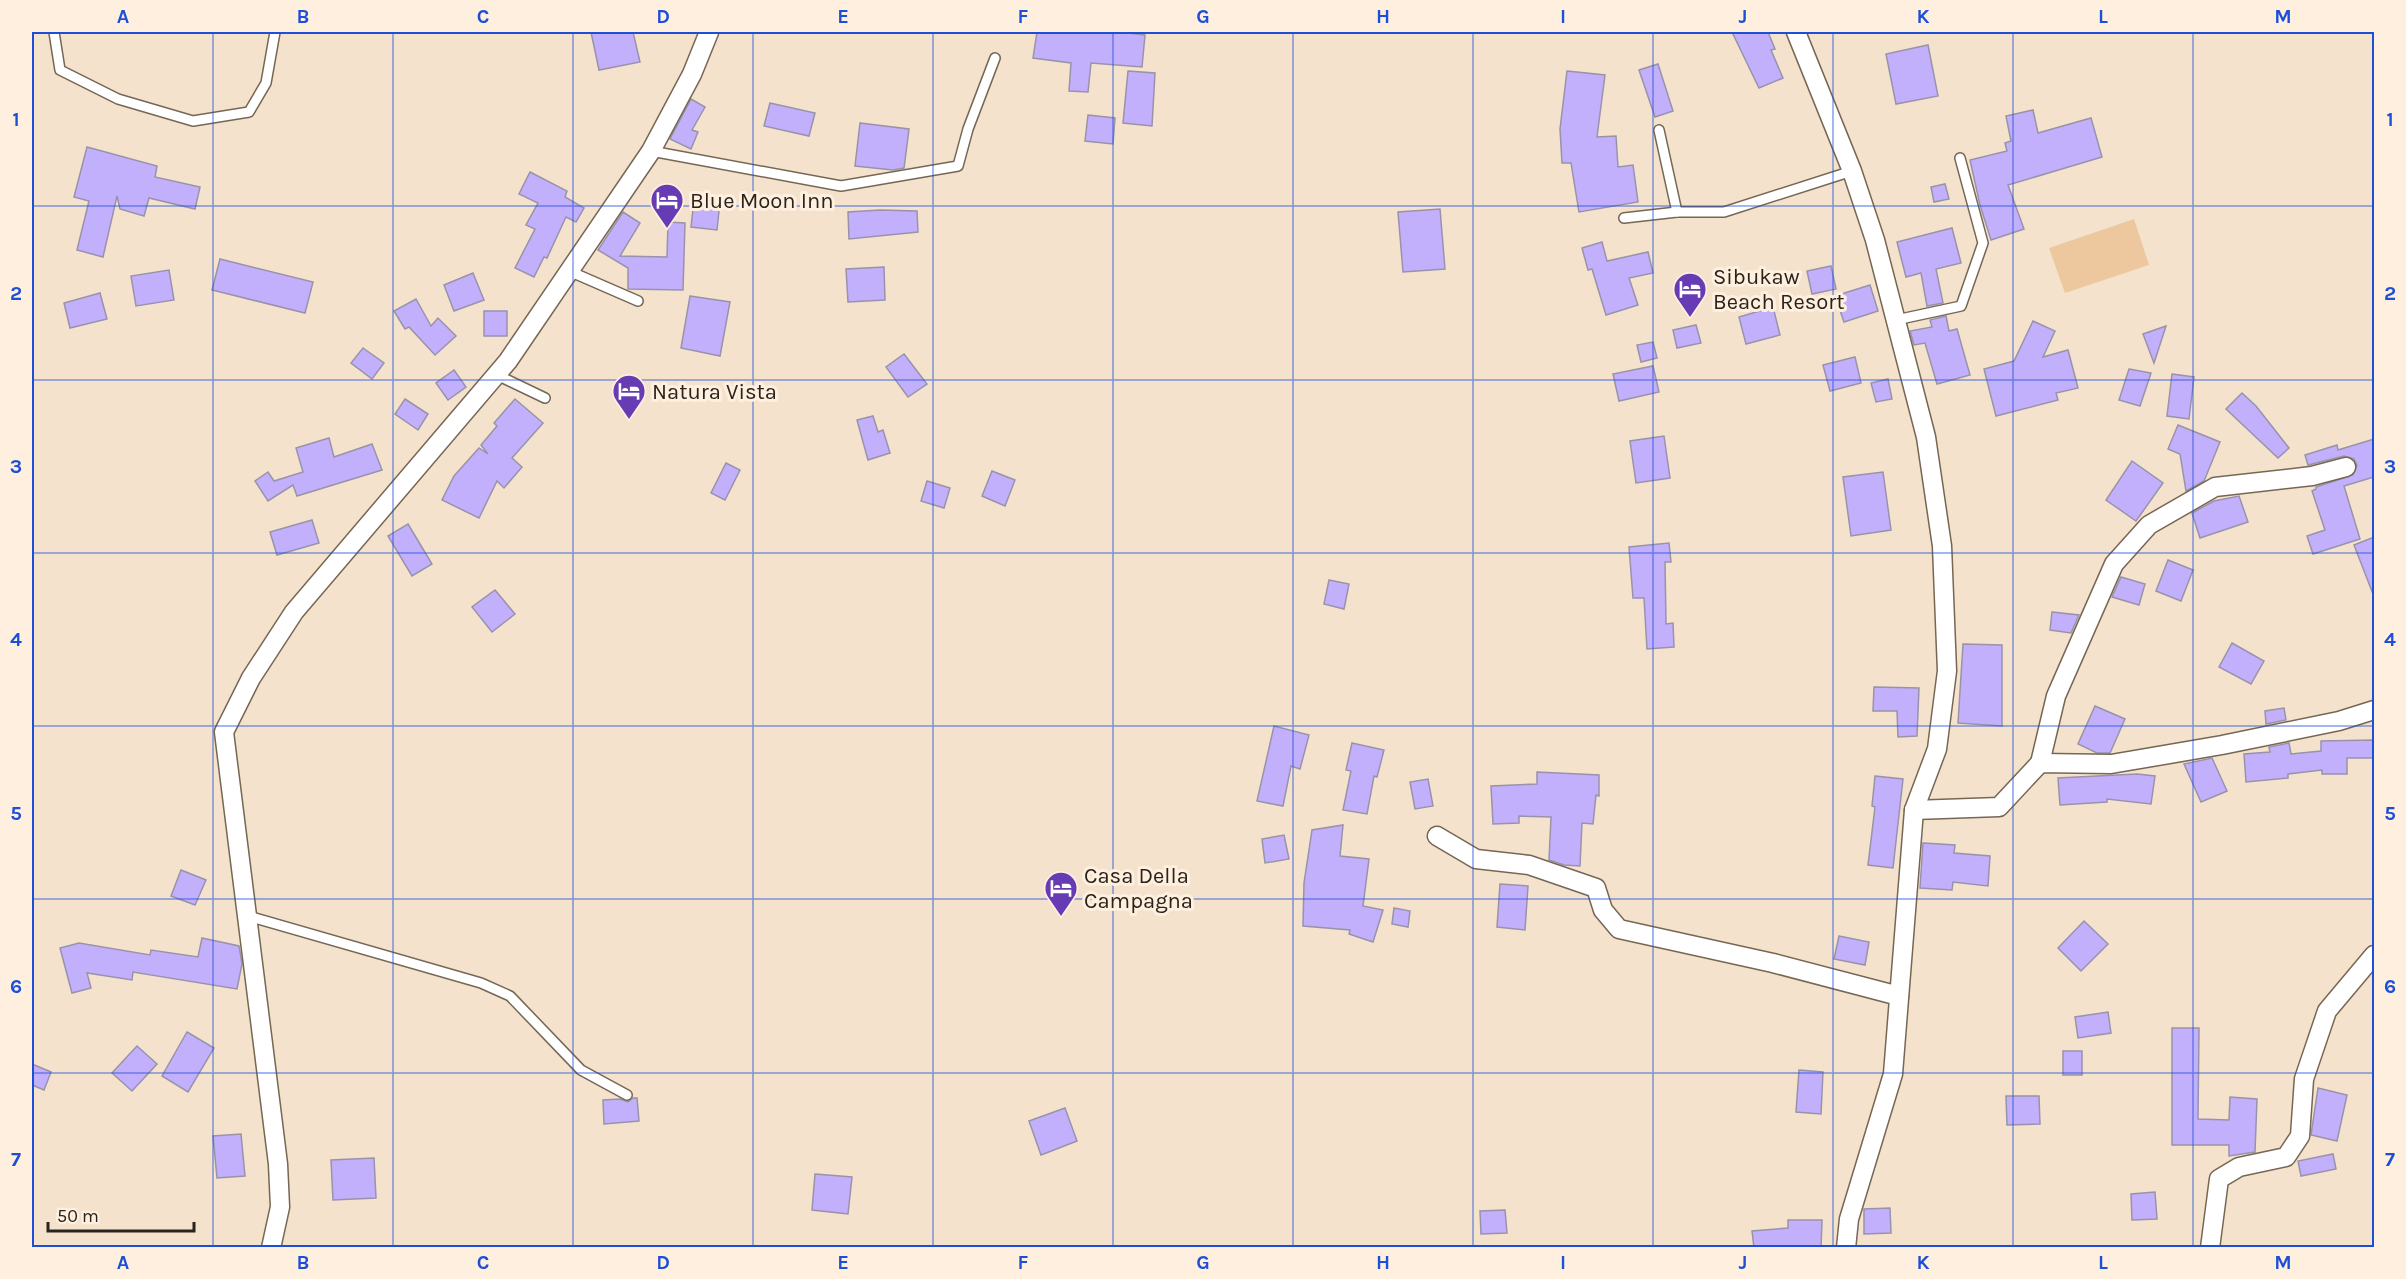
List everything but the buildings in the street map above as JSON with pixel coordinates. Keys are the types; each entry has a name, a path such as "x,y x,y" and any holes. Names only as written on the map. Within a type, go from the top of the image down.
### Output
{"street":[{"path":"271,1248 280,1207 278,1164 224,732 250,678 294,612 497,375 569,271 651,151 692,74 708,32"},
{"path":"1796,32 1852,171 1875,240 1926,437 1942,546 1947,671 1937,749 1914,810 1893,1074 1849,1219 1846,1248"},
{"path":"1914,810 1999,807 2040,763 2056,696 2114,564 2149,525 2215,487 2312,476 2346,468"},
{"path":"2040,763 2111,764 2222,745 2339,721 2374,710"},
{"path":"1437,836 1476,859 1529,865 1596,888 1603,910 1619,929 1773,963 1899,996"},
{"path":"2210,1248 2219,1179 2239,1167 2286,1157 2300,1137 2304,1079 2327,1011 2374,955"}],"lane":[{"path":"54,32 60,70 118,99 193,121 249,112 266,83 275,32"},
{"path":"651,151 841,186 958,166 968,129 995,58"},
{"path":"1659,130 1677,212"},
{"path":"1896,320 1961,306 1983,243 1960,158"},
{"path":"1624,218 1677,212 1724,212 1852,171"},
{"path":"569,271 638,301"},
{"path":"497,375 545,398"},
{"path":"248,916 482,983 510,996 581,1070 627,1095"}],"shaded area":[{"path":"2134,219 2149,265 2065,293 2049,248"}],"place":[{"name":"Blue Moon Inn","path":"667,229"},
{"name":"Sibukaw Beach Resort","path":"1690,318"},
{"name":"Natura Vista","path":"629,420"},
{"name":"Casa Della Campagna","path":"1061,917"}]}
